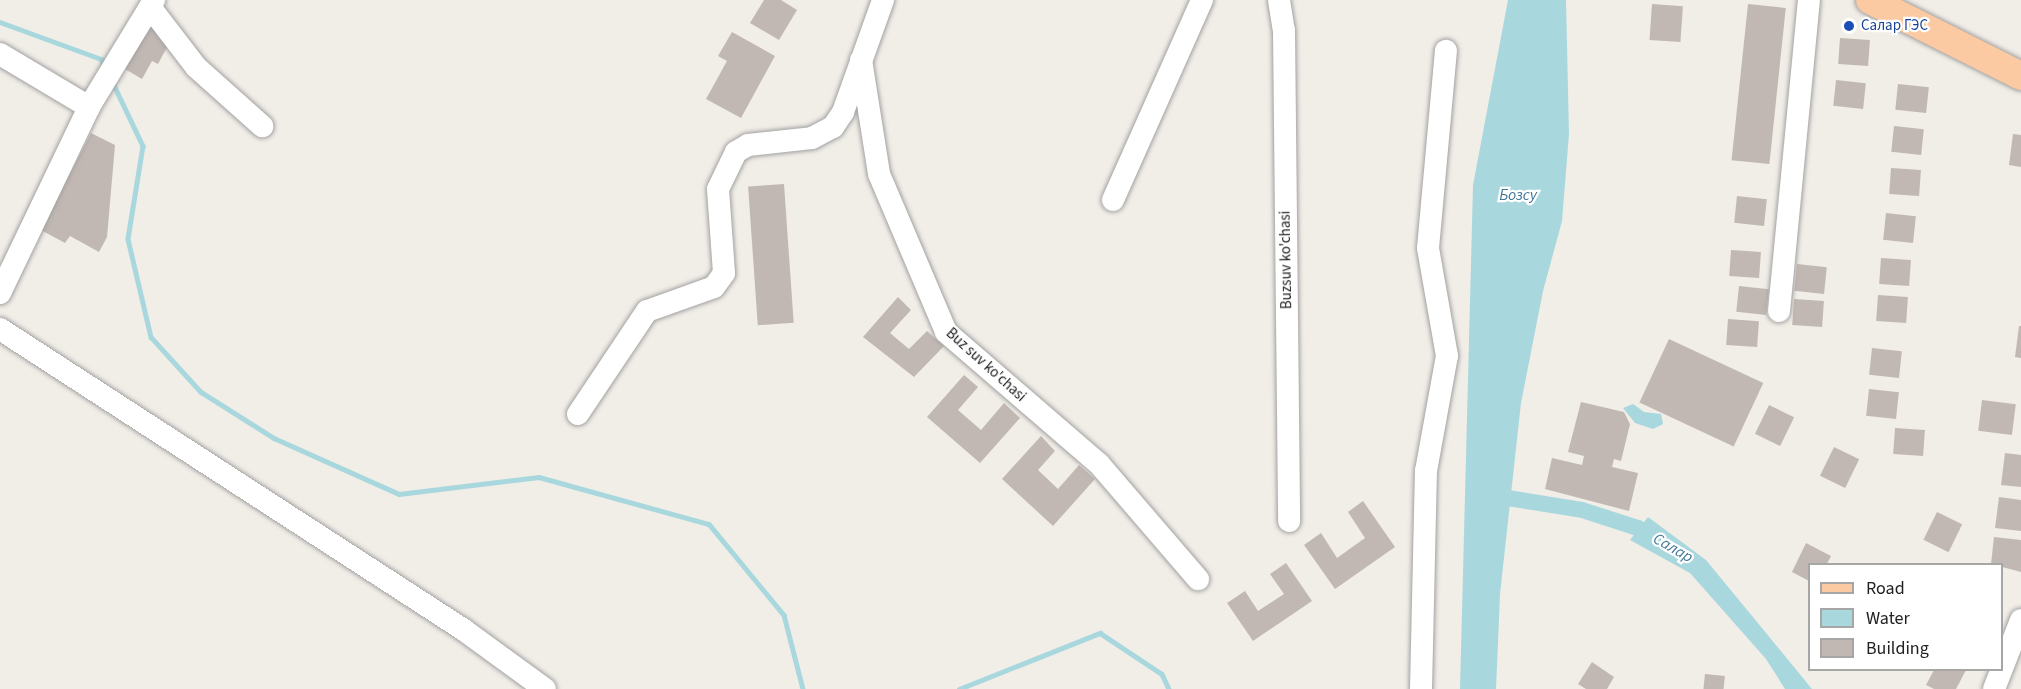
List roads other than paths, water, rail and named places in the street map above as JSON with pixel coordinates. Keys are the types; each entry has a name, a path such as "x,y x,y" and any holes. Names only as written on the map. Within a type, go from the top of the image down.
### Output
{"main road":[{"path":"1870,0 2021,76"}],"street":[{"path":"578,414 647,311 714,287 724,273 718,189 736,152 748,145 812,138 833,127 843,112 883,0"},
{"path":"1113,200 1202,0"},
{"name":"Buzsuv ko'chasi","path":"1280,0 1284,30 1289,521"},
{"path":"1779,311 1809,0"},
{"path":"0,293 91,103 132,32 152,4 196,67 262,126"},
{"path":"1421,689 1426,471 1447,356 1428,248 1446,51"},
{"path":"0,54 91,103"},
{"name":"Buz suv ko'chasi","path":"861,60 879,174 946,332 1099,464 1198,579"},
{"path":"0,329 464,630 544,689"},
{"path":"2003,666 2021,620"},
{"path":"1994,689 2001,671"}],"water":[{"name":"Бозсу","path":"1508,0 1566,0 1569,134 1562,221 1543,291 1521,403 1500,594 1496,689 1460,689 1473,185"},
{"path":"1633,404 1644,412 1661,414 1663,424 1653,429 1635,423 1623,408"},
{"name":"Салар","path":"1648,517 1706,560 1812,689 1785,689 1766,659 1690,573 1630,540"}],"waterway":[{"path":"0,22 101,59 105,68"},
{"path":"113,83 143,146 128,239 151,337 201,392 274,438 399,494 539,477 709,524 784,615 803,689"},
{"name":"Салар","path":"1495,496 1582,510 1638,528 1655,540"},
{"path":"959,689 1100,633 1162,674 1169,689"}],"place":[{"name":"Салар ГЭС","path":"1849,26"}]}
